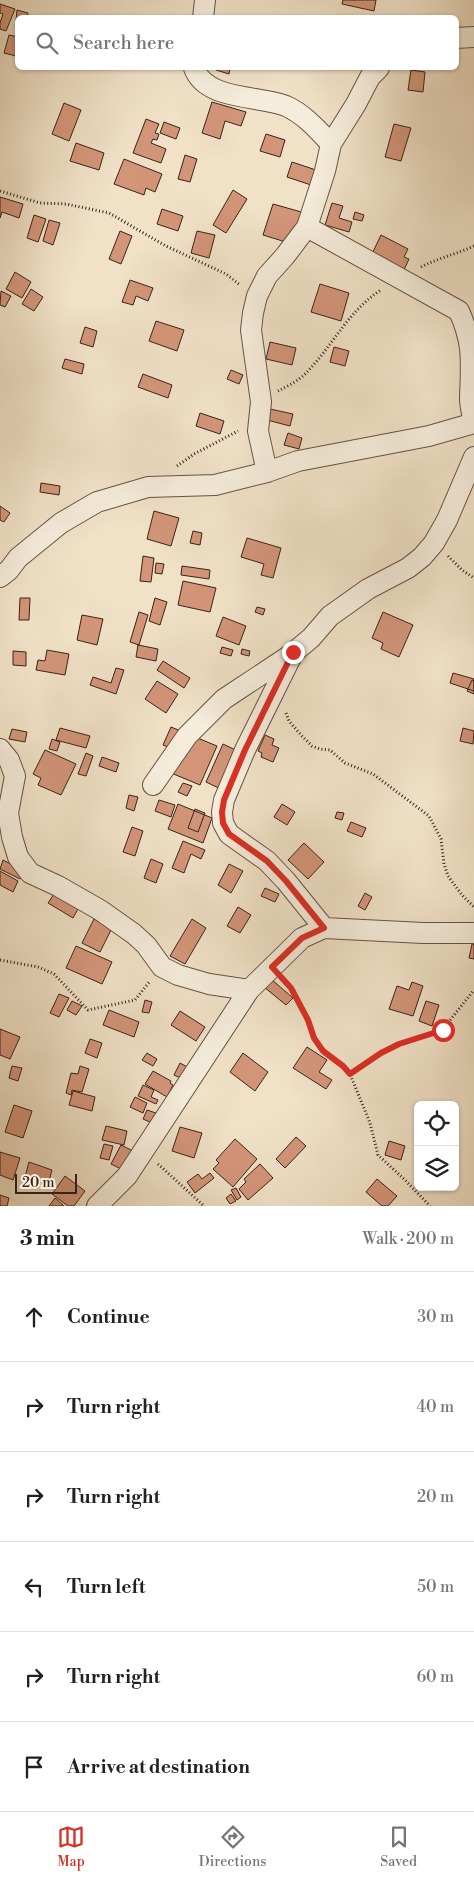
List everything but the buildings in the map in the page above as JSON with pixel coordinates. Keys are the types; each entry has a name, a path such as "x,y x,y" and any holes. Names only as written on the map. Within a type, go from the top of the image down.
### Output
{"street":[{"path":"203,15 205,0"},
{"path":"459,38 474,37"},
{"path":"195,70 197,77 208,85 235,95 286,106 310,122 331,144"},
{"path":"267,472 258,431 261,408 252,330 257,296 267,276 286,256 307,227 325,171 331,144 370,77 377,70"},
{"path":"0,577 9,570 18,558 61,523 97,502 148,487 216,485 267,472 298,461 429,436 474,422 470,401 474,357 473,341 469,326 459,311 307,227"},
{"path":"153,784 188,736 224,699 311,638 330,616 368,589 408,568 422,557 434,543 446,520 474,456"},
{"path":"293,652 245,750 224,800 223,823 229,834 267,861 286,881 324,928"},
{"path":"0,750 9,760 15,776 8,813 12,837 18,857 30,873 91,905 134,934 146,945 162,967 209,984 249,990"},
{"path":"97,1206 127,1176 142,1150 249,990 302,938 324,928 423,933 474,933"}],"path":[{"path":"0,191 40,203 66,204 109,213 166,246 226,274 245,289 255,305"},
{"path":"148,487 194,454 240,430 261,408 306,374 336,338 354,311 372,296 431,262 457,254 474,246"},
{"path":"434,543 462,570 474,578"},
{"path":"286,712 295,728 312,746 330,750 346,763 373,774 429,816 441,839 444,864 448,876 474,907"},
{"path":"0,960 38,967 54,974 88,1010 135,1000 162,967"},
{"path":"272,967 291,988 308,1020 314,1038 323,1051 343,1066 350,1074 370,1123 378,1155 430,1206"},
{"path":"350,1074 381,1053 399,1044 443,1030 474,990"},
{"path":"142,1150 204,1206"}],"route":[{"path":"293,652 245,750 224,800 222,812 223,823 229,834 267,861 286,881 324,928 302,938 272,967 291,988 308,1020 314,1038 323,1051 343,1066 350,1074 381,1053 399,1044 443,1030"}]}
